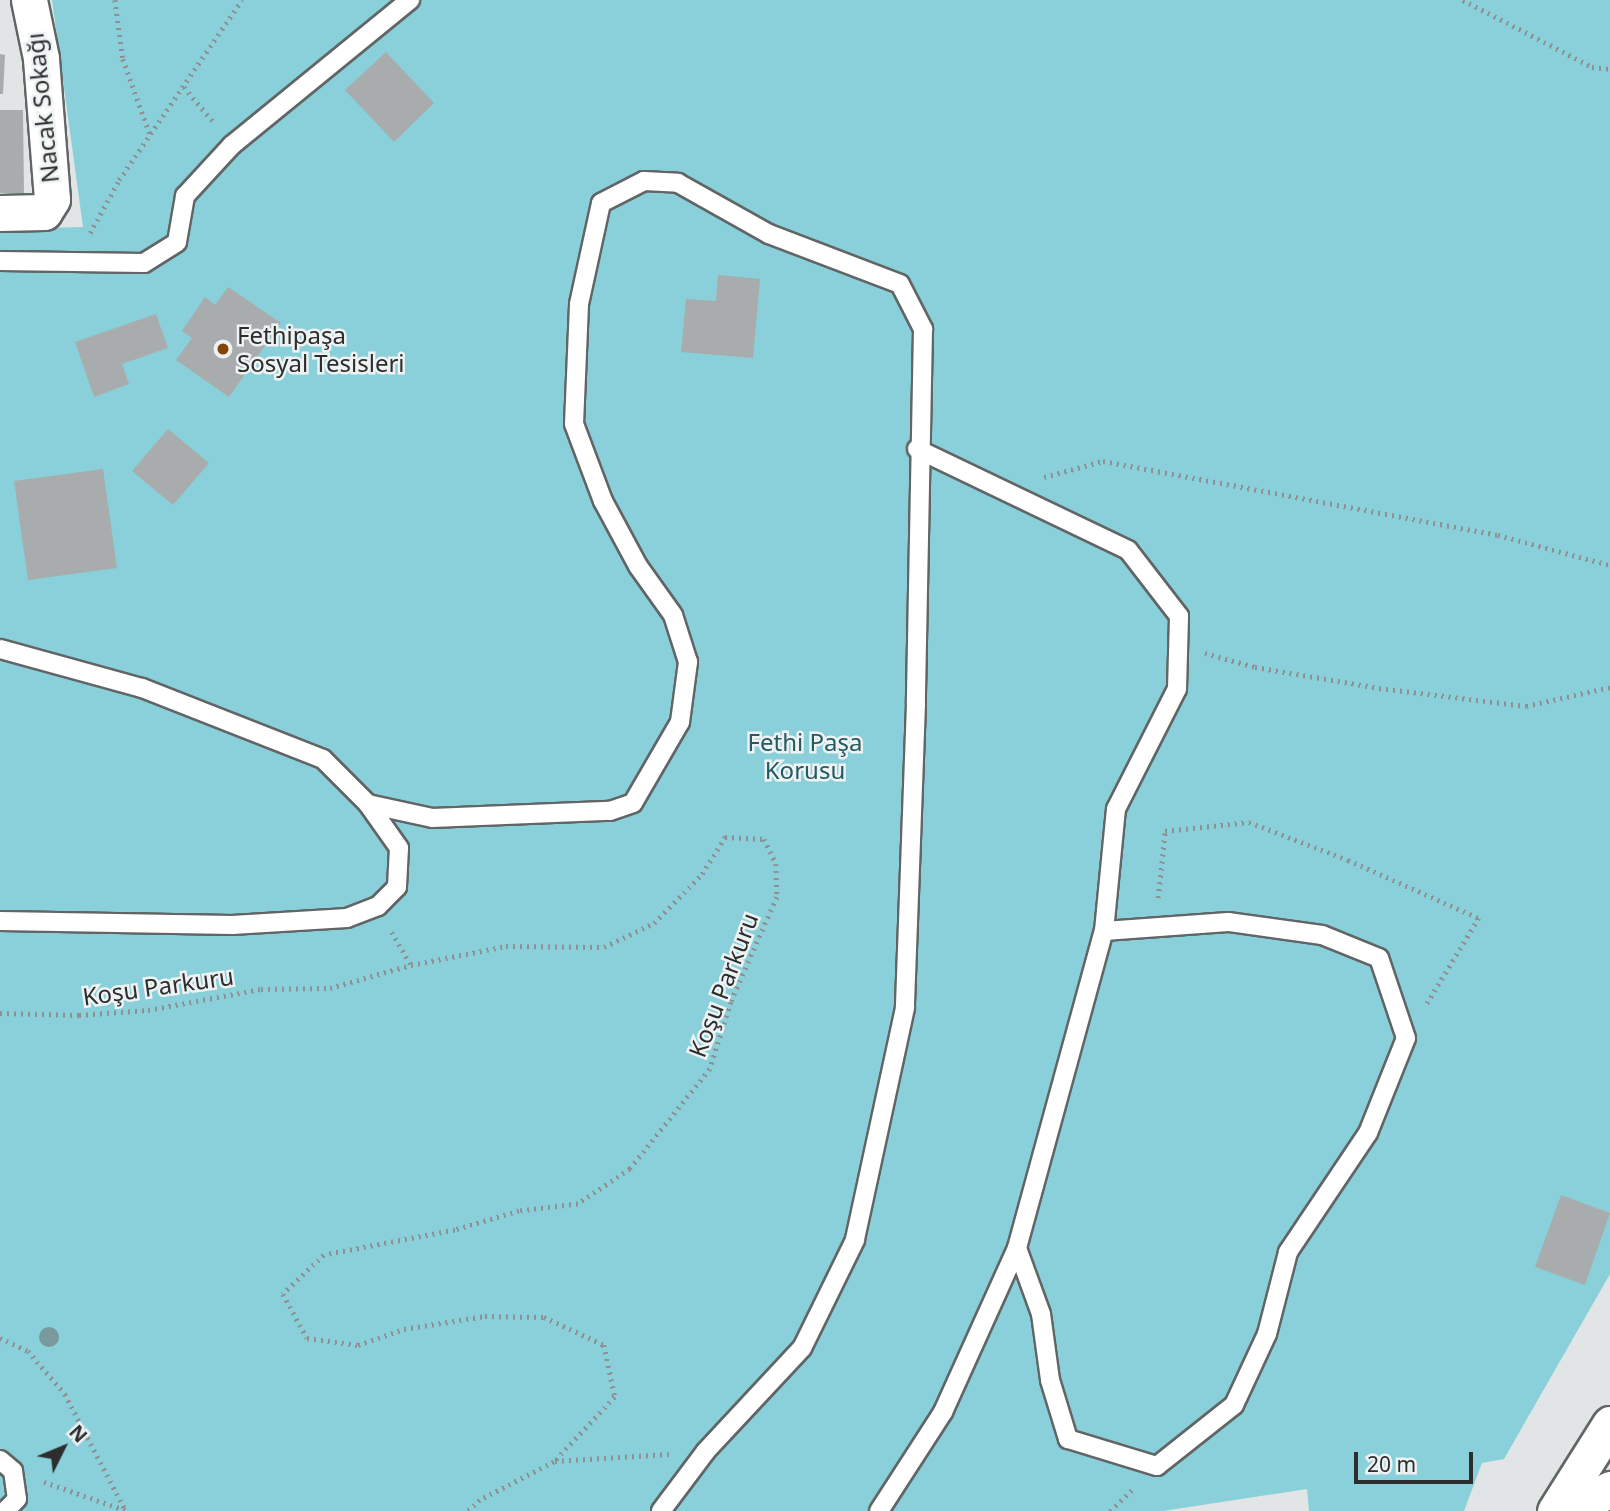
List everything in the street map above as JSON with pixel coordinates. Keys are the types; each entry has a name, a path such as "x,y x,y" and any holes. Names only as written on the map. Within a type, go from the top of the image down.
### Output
{"street":[{"name":"Nacak Sokağı","path":"0,213 44,212 52,199 41,58 29,0"},
{"path":"1555,1511 1610,1424"},
{"path":"1570,1511 1610,1489"}],"lane":[{"path":"0,261 145,263 177,242 185,196 232,145 410,0"},
{"path":"368,803 432,818 610,811 633,803 648,782 680,722 688,662 673,615 603,500 574,424 579,304 601,203 644,181 678,183 769,234 900,284 923,329 917,449 916,704 905,1008 855,1240 802,1348 706,1451 661,1511"},
{"path":"879,1511 943,1412 1017,1248 1104,931 1116,809 1177,689 1179,616 1128,550 917,449"},
{"path":"0,649 142,688 323,759 368,803 399,848 397,887 378,906 347,918 232,925 0,921"},
{"path":"1017,1248 1041,1314 1050,1380 1069,1439 1157,1466 1234,1405 1267,1334 1288,1252 1368,1133 1406,1038 1379,958 1322,935 1228,922 1104,931"},
{"path":"5,1511 18,1499 6,1465"}],"path":[{"path":"115,0 124,59 152,136"},
{"path":"70,261 243,0"},
{"path":"1463,0 1592,67 1610,69"},
{"path":"184,87 232,145"},
{"path":"999,488 1104,461 1498,535 1610,565"},
{"path":"1178,646 1255,667 1329,680 1526,706 1610,687"},
{"path":"1157,909 1165,831 1249,822 1479,918 1424,1009"},
{"name":"Koşu Parkuru","path":"0,1013 79,1015 148,1010 261,989 330,988 411,965 506,946 604,947 654,923 702,874 725,837 764,839 776,864 777,897 731,1002 710,1069 630,1169 578,1204 519,1211 455,1230 324,1255 283,1294 307,1338 358,1345 404,1329 485,1316 544,1317 604,1345 615,1397 554,1462 468,1511"},
{"path":"378,906 411,965"},
{"path":"0,1338 28,1351 65,1394 126,1511"},
{"path":"554,1462 706,1451"},
{"path":"6,1465 126,1511"}],"green space":[{"name":"Fethi Paşa Korusu","path":"52,0 1610,0 1610,1274 1504,1459 1482,1463 1464,1511 1309,1511 1307,1489 1163,1511 0,1511 0,229 83,227"}],"building":[{"path":"386,52 434,103 394,142 345,90"},
{"path":"0,54 5,55 3,94 0,94"},
{"path":"0,110 23,110 24,193 0,193"},
{"path":"718,275 760,279 753,358 681,352 686,299 716,301"},
{"name":"Fethipaşa Sosyal Tesisleri","path":"228,287 281,323 229,397 176,360 192,338 182,331 205,297 215,305"},
{"path":"156,314 168,348 122,364 129,384 94,397 75,342"},
{"path":"168,429 209,463 173,505 132,471"},
{"path":"103,469 117,568 28,580 14,481"},
{"path":"1561,1195 1610,1213 1585,1285 1535,1267"}],"place":[{"name":"Fethipaşa Sosyal Tesisleri","path":"223,349"}]}
